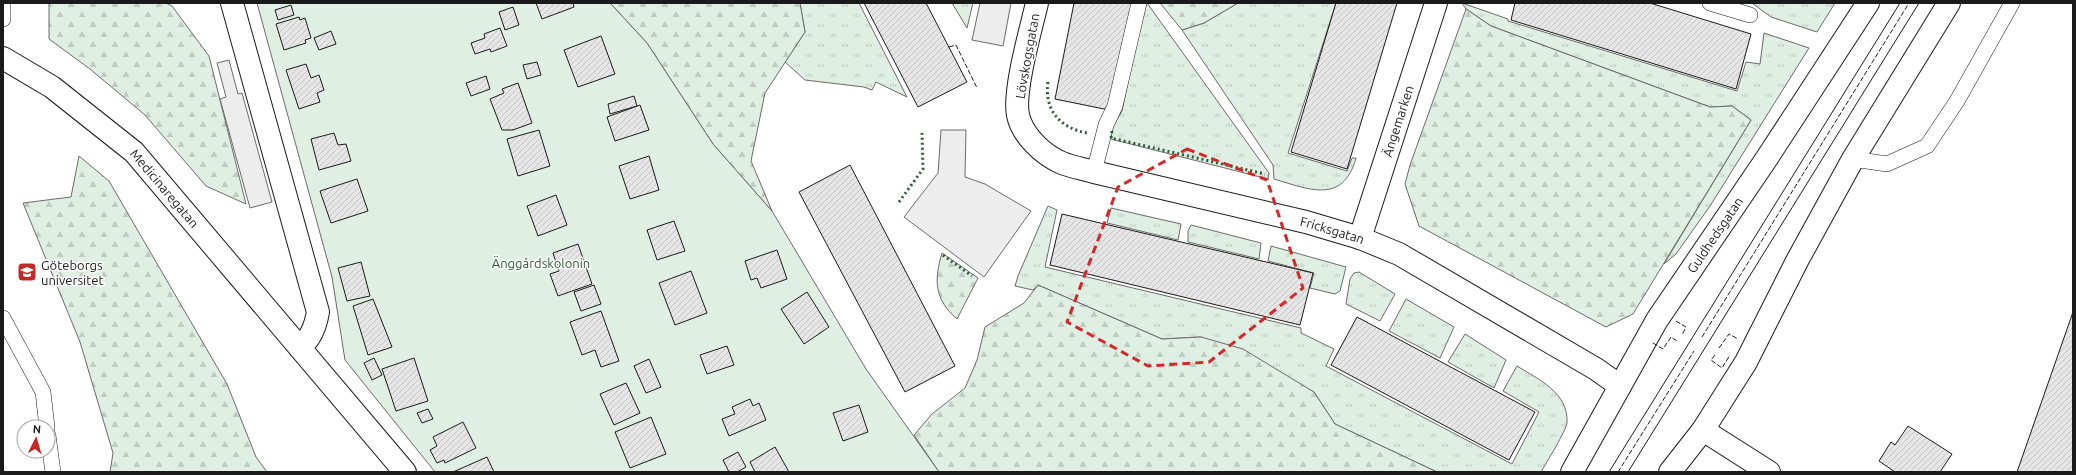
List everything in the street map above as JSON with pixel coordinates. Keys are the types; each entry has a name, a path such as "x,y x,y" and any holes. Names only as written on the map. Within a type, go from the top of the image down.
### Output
{"street":[{"path":"232,3 317,306 315,327 310,338 300,348"},
{"name":"Lövskogsgatan","path":"1025,133 1018,114 1018,96 1037,3"},
{"name":"Ängemarken","path":"1360,238 1436,3"},
{"name":"Guldhedsgatan","path":"1572,472 1657,320 1767,158 1868,3"},
{"path":"1670,472 1703,430 1746,362 1798,261 1854,159 1949,3"},
{"name":"Medicinaregatan","path":"3,58 52,87 134,152 405,472"},
{"name":"Fricksgatan","path":"1025,133 1041,150 1061,163 1306,222 1360,238 1399,254 1596,369 1620,386"},
{"path":"1703,430 1769,472"}],"lane":[{"path":"3,3 3,19"},
{"path":"1094,172 1106,125 1115,106 1139,3"},
{"path":"1710,3 1750,15"},
{"path":"1854,159 1887,164 1927,146 1957,101 2012,3"},
{"path":"3,318 43,392 46,419"},
{"path":"51,459 52,472"}],"highlighted area":[{"path":"1187,149 1267,180 1303,288 1209,362 1148,366 1067,322 1118,187"}],"green space":[{"path":"49,3 166,3 172,6 209,56 246,204 206,186 145,115 90,69 49,39"},
{"name":"Änggårdskolonin","path":"257,3 610,3 647,43 713,144 772,211 866,369 939,472 435,472 345,360 332,277"},
{"path":"610,3 800,3 805,32 765,93 751,161 772,211 713,144 647,43"},
{"path":"800,3 859,3 907,97 876,82 872,90 864,87 805,80 785,62 805,32"},
{"path":"952,3 973,3 967,28"},
{"path":"1144,3 1147,3 1269,173 1268,179 1111,139 1113,126 1122,111"},
{"path":"1160,3 1238,3 1204,23 1182,30"},
{"path":"1238,3 1336,3 1288,153 1347,171 1352,158 1356,158 1350,173 1342,183 1333,188 1323,190 1311,189 1299,187 1274,179 1273,165 1182,30 1204,23"},
{"path":"1462,3 1508,19 1508,21 1737,91 1746,62 1760,64 1764,33 1809,48 1710,206 1676,254 1664,264 1751,120 1732,106 1710,107 1491,26 1466,9"},
{"path":"1752,3 1835,3 1817,32 1771,17"},
{"path":"1466,9 1491,26 1710,107 1732,106 1751,120 1633,314 1606,327 1419,226 1405,184 1410,165"},
{"path":"79,156 109,181 227,384 256,457 267,472 110,472 113,453 80,342 23,203 71,197"},
{"path":"1048,206 1057,210 1045,267 1301,328 1301,333 1334,349 1326,366 1512,464 1539,412 1503,391 1517,366 1543,382 1558,395 1566,412 1566,427 1541,472 1437,472 1335,424 1314,392 1201,337 1162,339 1038,285 1033,290 1015,286"},
{"path":"1111,208 1181,224 1178,240 1107,223"},
{"path":"1191,225 1261,243 1259,259 1188,242 1188,231"},
{"path":"1271,246 1346,267 1340,291 1335,294 1310,288 1314,273 1268,261"},
{"path":"942,253 978,278 957,319 949,312 940,296 938,289 937,280"},
{"path":"1359,272 1395,294 1380,321 1346,304 1350,279 1354,273"},
{"path":"1038,285 1162,339 1201,337 1243,349 1314,392 1335,424 1437,472 939,472 914,435 932,414 965,388 977,360 985,327 1024,303"},
{"path":"1406,299 1454,327 1440,358 1389,331"},
{"path":"1465,334 1506,360 1494,388 1448,362"}],"shaded area":[{"path":"980,3 1011,3 1003,46 972,40"},
{"path":"229,60 238,94 242,93 272,202 250,208 220,99 226,97 217,63"},
{"path":"941,130 966,130 965,177 985,184 1031,211 984,277 904,217 938,173"}],"building":[{"path":"536,3 573,3 574,7 542,19"},
{"path":"864,3 926,3 967,82 918,107"},
{"path":"1074,3 1136,3 1114,111 1055,99"},
{"path":"1336,3 1397,3 1347,169 1291,152"},
{"path":"1515,3 1650,3 1751,34 1736,89 1511,20"},
{"path":"291,5 294,15 278,20 275,10"},
{"path":"513,7 519,25 505,30 499,12"},
{"path":"299,17 300,20 305,18 311,38 305,40 306,43 284,50 276,24"},
{"path":"500,28 507,46 491,52 490,49 475,54 471,43 485,38 484,34"},
{"path":"331,31 336,44 319,50 314,38"},
{"path":"601,36 615,74 578,87 564,50"},
{"path":"537,62 541,75 527,79 523,65"},
{"path":"306,64 311,78 319,75 324,90 317,93 320,102 299,109 286,70"},
{"path":"486,76 490,89 471,96 466,83"},
{"path":"518,83 532,123 513,130 502,130 490,99 504,93 502,89"},
{"path":"634,96 637,106 610,114 608,104"},
{"path":"640,105 649,130 615,141 607,117"},
{"path":"539,130 550,166 518,176 507,139"},
{"path":"334,133 338,145 346,144 351,161 319,170 311,139"},
{"path":"649,156 659,190 630,199 619,166"},
{"path":"850,165 955,366 905,392 799,192"},
{"path":"357,179 368,211 331,223 320,191"},
{"path":"556,195 567,225 538,236 527,206"},
{"path":"1062,214 1313,273 1300,325 1050,265"},
{"path":"674,221 685,251 657,260 647,230"},
{"path":"578,244 592,284 558,296 550,274 559,271 553,253"},
{"path":"777,250 787,279 761,288 757,278 751,280 745,261"},
{"path":"361,262 370,296 347,301 338,268"},
{"path":"691,271 707,313 675,325 659,283"},
{"path":"594,285 601,304 581,311 574,292"},
{"path":"807,292 829,327 804,344 781,309"},
{"path":"373,299 392,347 368,355 353,306"},
{"path":"601,311 619,361 601,367 595,350 582,355 570,322"},
{"path":"2073,312 2073,472 2017,472"},
{"path":"1357,317 1535,412 1509,460 1331,365"},
{"path":"727,346 734,365 707,374 700,355"},
{"path":"374,358 382,375 372,380 364,363"},
{"path":"414,358 428,401 396,411 382,369"},
{"path":"649,359 661,387 646,393 634,366"},
{"path":"626,383 640,413 614,425 600,394"},
{"path":"750,399 753,406 759,403 766,420 729,436 722,419 735,414 732,407"},
{"path":"859,405 868,432 843,441 833,413"},
{"path":"428,409 433,419 422,423 417,413"},
{"path":"651,417 666,454 630,468 615,432"},
{"path":"463,422 476,448 445,463 444,460 437,463 430,450 437,446 433,437"},
{"path":"1908,426 1952,454 1940,472 1895,472 1879,461 1891,442 1895,445"},
{"path":"775,447 789,472 755,472 750,462"},
{"path":"738,452 746,467 737,472 729,472 723,460"},
{"path":"487,457 494,472 453,472"}],"tram line":[{"path":"1609,472 1900,3"},
{"path":"1628,472 1919,3"}],"hedge":[{"path":"1048,82 1047,92 1049,101 1051,109 1056,116 1069,127 1077,131 1087,133"},
{"path":"1112,131 1111,138 1265,174"},
{"path":"899,202 923,169 922,133"},
{"path":"943,255 972,276"}],"fence":[{"path":"1702,337 1909,3"},
{"path":"949,47 956,45 977,88"},
{"path":"1676,321 1686,327 1682,335"},
{"path":"1719,348 1729,334 1738,339"},
{"path":"1653,343 1663,349 1671,337 1677,341"},
{"path":"1618,472 1694,351"},
{"path":"1715,355 1711,360 1722,368 1730,355"}],"place":[{"name":"Göteborgs universitet","path":"27,272"}]}
